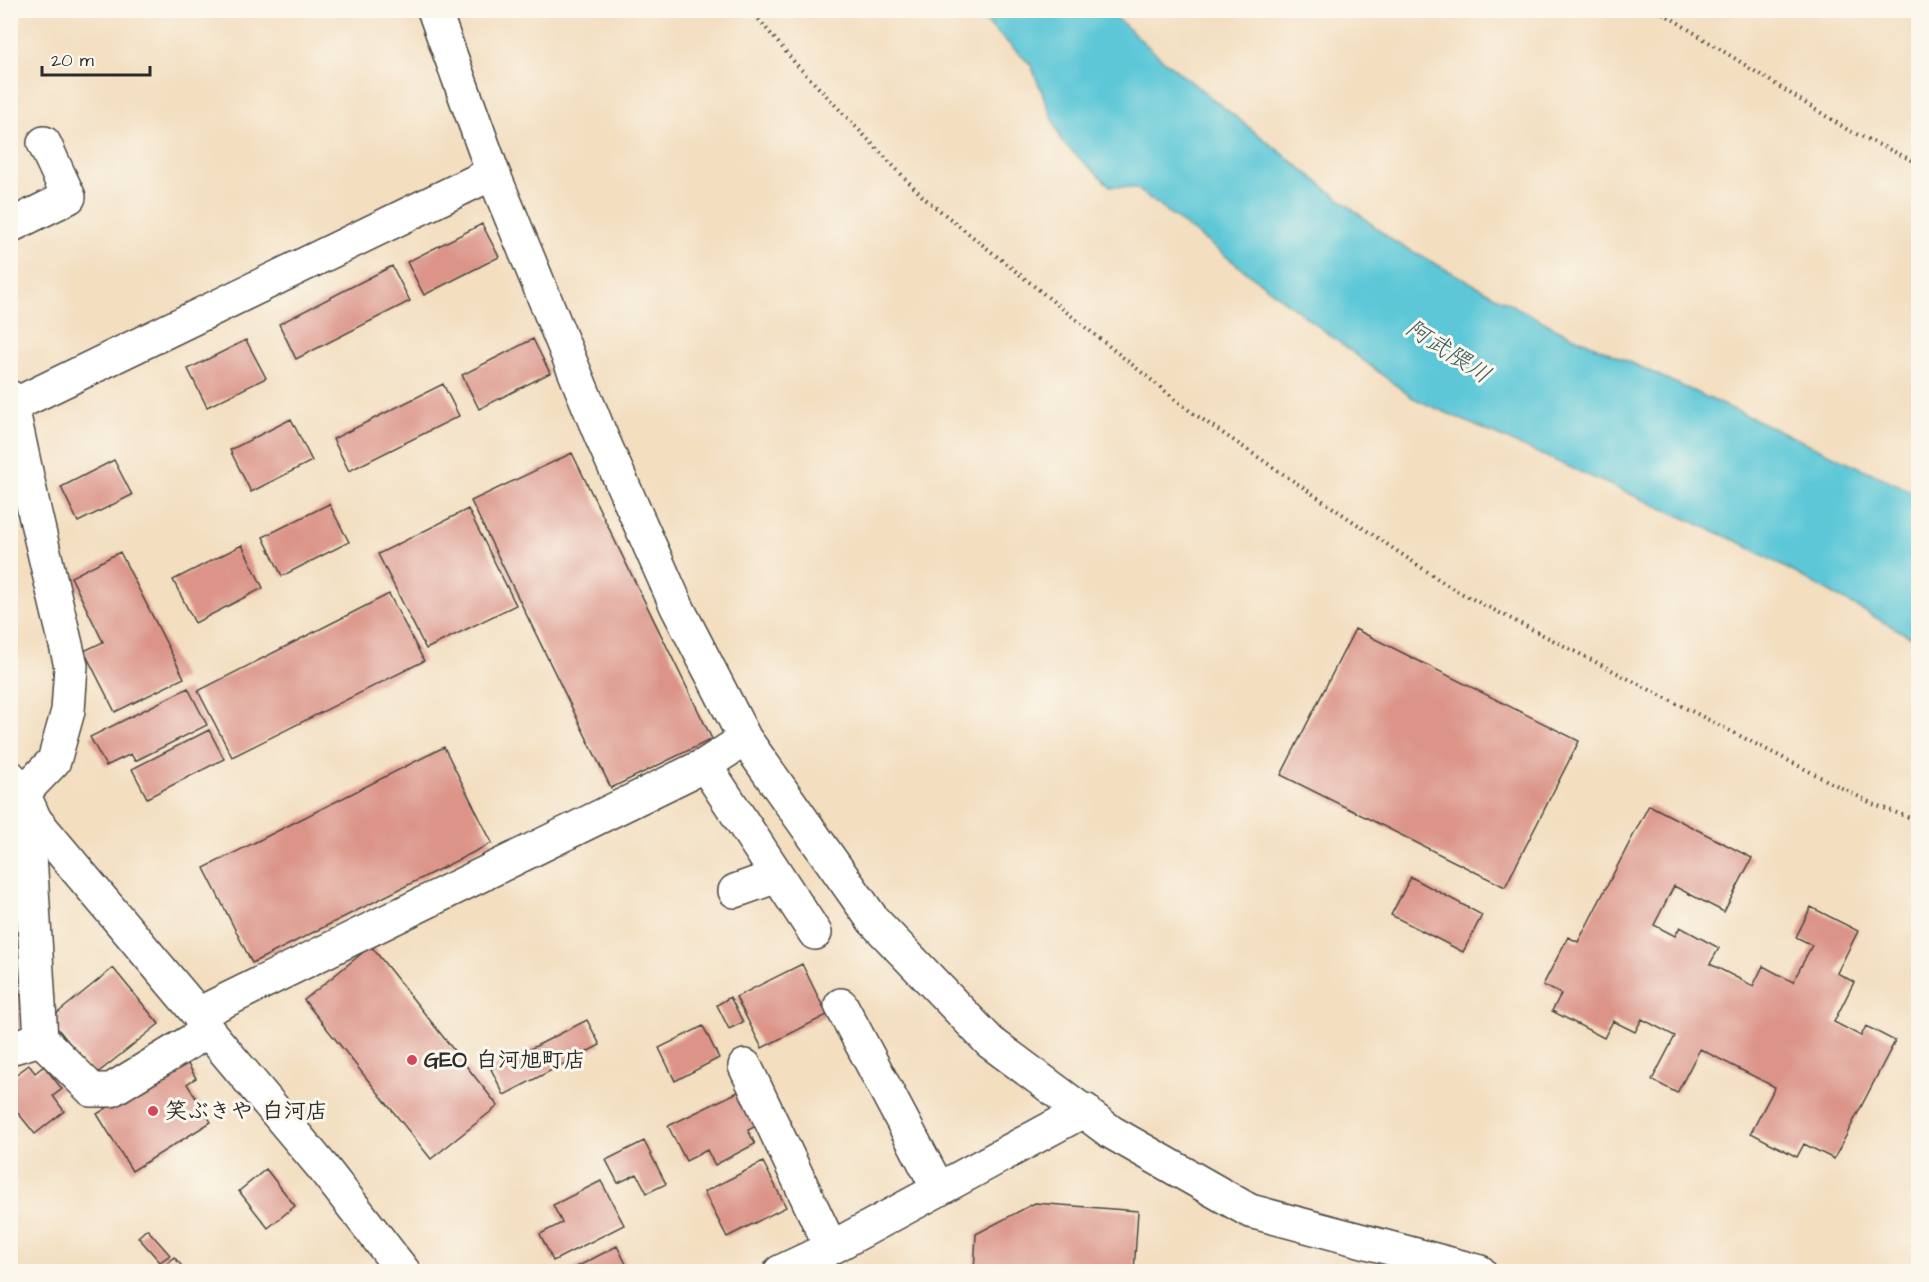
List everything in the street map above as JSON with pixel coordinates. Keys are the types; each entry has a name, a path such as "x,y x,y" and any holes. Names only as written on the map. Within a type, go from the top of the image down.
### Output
{"street":[{"path":"434,10 493,173 601,436 677,607 745,739 873,920 990,1042 1085,1110 1111,1132 1251,1211 1480,1272"},
{"path":"10,226 69,197 44,143"},
{"path":"493,173 11,402 71,666 68,711 54,761 23,797 29,838 26,1044 92,1090 111,1090 203,1022 705,765 745,739"},
{"path":"705,765 815,933"},
{"path":"23,797 324,1169 404,1272"},
{"path":"735,891 777,876"},
{"path":"841,1005 938,1188"},
{"path":"745,1066 831,1248"},
{"path":"780,1272 831,1248 1085,1110"}],"path":[{"path":"751,10 795,63 923,197 1190,411 1453,589 1873,804 1918,821"},
{"path":"1658,10 1848,130 1918,164"}],"water":[{"name":"阿武隈川","path":"975,11 1109,11 1161,58 1393,241 1557,329 1918,494 1918,641 1741,543 1413,398 1136,188 1110,186 1062,142 1031,65"}],"building":[{"path":"482,224 499,257 424,295 407,262"},
{"path":"392,266 410,301 296,359 279,324"},
{"path":"533,339 550,373 479,409 462,375"},
{"path":"246,340 266,378 207,407 188,369"},
{"path":"443,384 459,416 349,471 333,439"},
{"path":"291,419 312,461 251,492 230,450"},
{"path":"572,453 712,739 611,788 471,501"},
{"path":"114,460 132,495 78,522 61,487"},
{"path":"329,504 349,542 282,576 263,537"},
{"path":"468,509 516,605 426,649 378,554"},
{"path":"242,545 263,588 195,623 173,580"},
{"path":"120,552 184,678 115,712 84,651 103,642 71,577"},
{"path":"389,594 424,661 232,757 198,691"},
{"path":"1355,629 1579,741 1505,887 1281,775"},
{"path":"188,688 207,725 135,761 131,754 106,766 90,737"},
{"path":"209,730 224,759 147,798 132,769"},
{"path":"444,747 492,843 252,963 204,868"},
{"path":"1649,805 1752,858 1724,912 1674,886 1654,925 1675,936 1680,927 1719,948 1710,964 1753,986 1763,966 1793,982 1812,945 1796,937 1811,907 1858,931 1837,973 1854,982 1834,1022 1861,1036 1866,1026 1895,1041 1834,1159 1804,1144 1797,1157 1751,1133 1775,1087 1700,1049 1677,1093 1652,1080 1675,1036 1642,1019 1635,1032 1613,1021 1604,1038 1552,1011 1561,994 1543,985 1568,937 1578,942"},
{"path":"1411,877 1482,915 1463,952 1391,915"},
{"path":"10,915 24,915 24,951 10,950"},
{"path":"371,946 498,1106 431,1159 304,1000"},
{"path":"10,964 23,964 23,984 10,984"},
{"path":"802,964 827,1015 762,1048 736,997"},
{"path":"113,968 159,1024 95,1075 50,1019"},
{"path":"10,995 25,995 25,1029 10,1029"},
{"path":"730,997 743,1022 729,1029 717,1005"},
{"path":"587,1020 600,1045 504,1095 491,1069"},
{"path":"703,1026 719,1058 675,1081 659,1048"},
{"path":"185,1059 196,1078 187,1084 211,1122 132,1171 97,1114"},
{"path":"29,1065 35,1073 44,1066 62,1089 53,1096 64,1111 35,1134 10,1103 10,1079"},
{"path":"744,1089 762,1123 748,1130 755,1144 715,1165 707,1150 686,1161 668,1126"},
{"path":"644,1141 666,1184 647,1193 637,1174 618,1183 606,1160"},
{"path":"763,1162 786,1207 727,1237 704,1192"},
{"path":"266,1169 295,1206 268,1228 239,1191"},
{"path":"601,1181 624,1225 553,1261 540,1234 562,1223 553,1205"},
{"path":"1035,1203 1138,1211 1134,1272 974,1272 976,1234"},
{"path":"147,1229 170,1255 160,1262 138,1237"},
{"path":"617,1246 630,1272 567,1272"},
{"path":"174,1257 187,1272 170,1272 165,1266"}],"place":[{"name":"GEO 白河旭町店","path":"412,1060"},
{"name":"笑ぶきや 白河店","path":"153,1111"}]}
